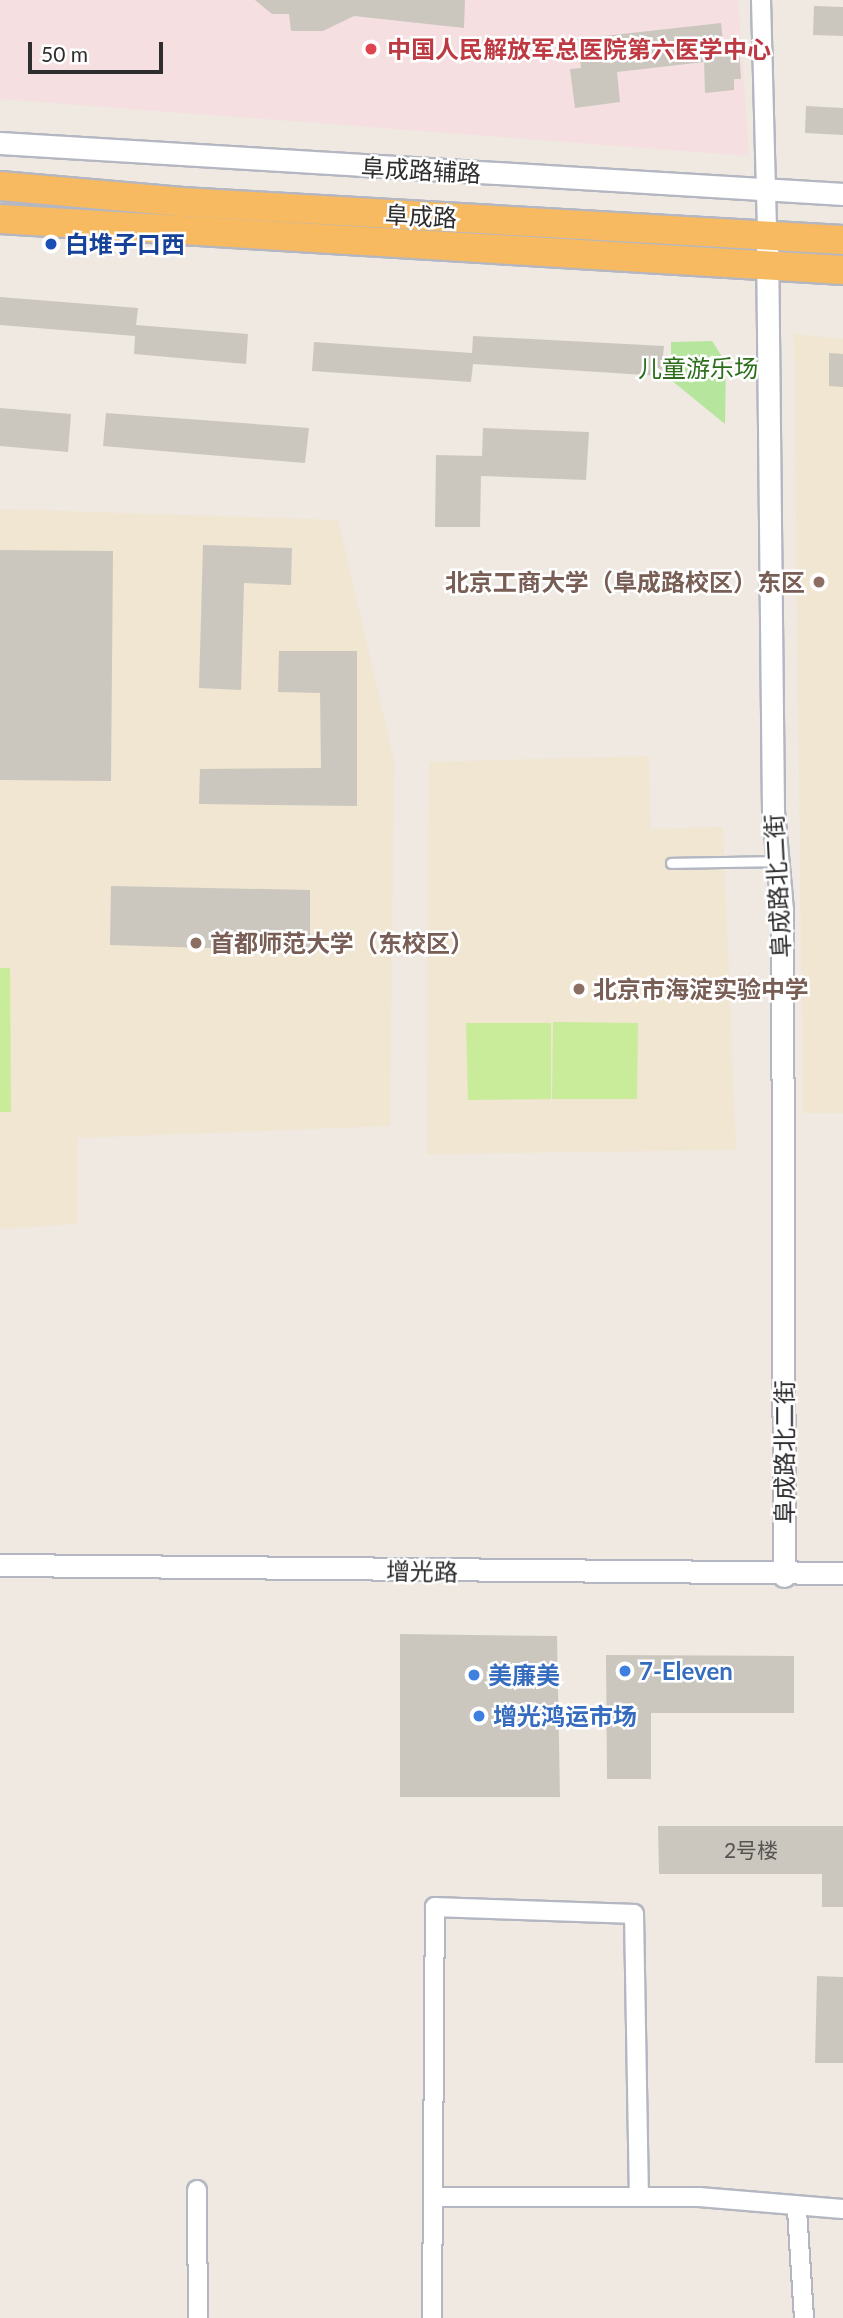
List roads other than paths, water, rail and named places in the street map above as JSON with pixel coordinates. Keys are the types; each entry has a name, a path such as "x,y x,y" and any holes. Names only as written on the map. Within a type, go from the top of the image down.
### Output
{"highway":[{"name":"阜成路","path":"0,186 843,240"},
{"name":"阜成路","path":"0,219 843,270"}],"street":[{"path":"761,0 767,237"},
{"name":"阜成路辅路","path":"0,143 843,194"},
{"name":"阜成路北二街","path":"767,237 784,1576"},
{"name":"增光路","path":"0,1565 784,1576 843,1573"},
{"path":"432,2318 435,2197 435,1907 634,1914 639,2197"},
{"path":"197,2190 198,2318"},
{"path":"435,2197 639,2197 764,2201 797,2210 843,2209"},
{"path":"797,2210 804,2318"}],"lane":[{"path":"671,863 777,861"}],"place":[{"name":"中国人民解放军总医院第六医学中心","path":"371,49"},
{"name":"白堆子口西","path":"51,244"},
{"name":"北京工商大学（阜成路校区）东区","path":"819,582"},
{"name":"首都师范大学（东校区）","path":"196,943"},
{"name":"北京市海淀实验中学","path":"579,989"},
{"name":"7-Eleven","path":"625,1671"},
{"name":"美廉美","path":"474,1675"},
{"name":"增光鸿运市场","path":"479,1716"}],"park label":[{"name":"儿童游乐场","path":"698,368"}]}
